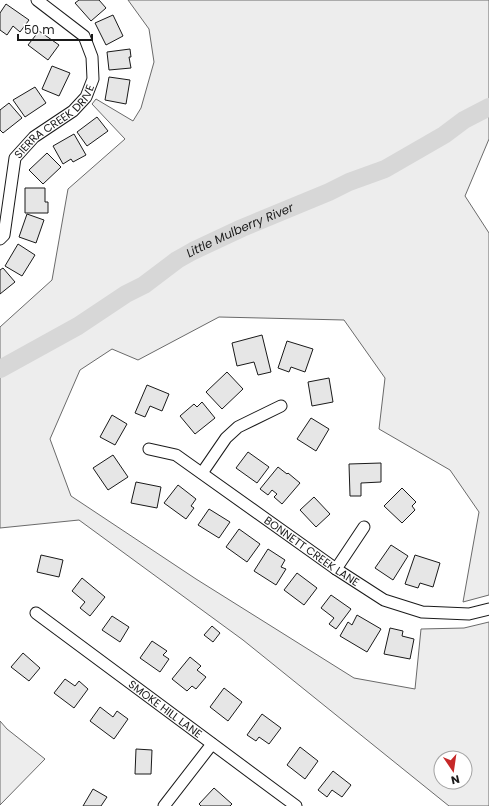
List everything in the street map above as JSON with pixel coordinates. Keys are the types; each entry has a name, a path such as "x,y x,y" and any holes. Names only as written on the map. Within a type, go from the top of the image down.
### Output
{"street":[{"name":"SIERRA CREEK DRIVE","path":"0,239 4,235 15,158 34,137 73,111 86,97 93,79 92,58 84,36 37,0"},
{"path":"202,473 226,438 238,427 281,406"},
{"name":"BONNETT CREEK LANE","path":"149,449 176,455 336,569 384,600 422,612 469,614 489,609"},
{"path":"336,569 364,527"},
{"name":"SMOKE HILL LANE","path":"36,613 296,806"},
{"path":"164,806 212,744"}],"shaded area":[{"path":"128,0 489,0 489,139 465,196 489,233 489,595 463,602 479,512 450,470 379,429 385,378 344,320 219,317 138,360 112,349 80,370 50,439 71,496 196,579 354,678 415,689 421,629 464,628 489,622 489,806 449,806 243,640 79,520 0,528 0,327 52,280 68,189 125,139 92,104 96,99 133,121 141,108 154,62 149,29"},
{"path":"0,721 7,729 45,759 0,805"}],"building":[{"path":"79,0 99,0 106,8 91,21 75,3"},
{"path":"6,4 29,20 20,32 13,26 7,35 0,30 0,13"},
{"path":"113,15 123,36 106,45 95,23"},
{"path":"39,31 59,45 48,60 28,45"},
{"path":"130,49 131,57 129,57 131,68 109,70 107,52"},
{"path":"52,66 70,73 59,96 42,89"},
{"path":"109,77 130,80 126,104 105,100"},
{"path":"35,87 46,103 25,117 13,100"},
{"path":"9,103 22,118 3,133 0,130 0,110"},
{"path":"97,117 108,131 87,146 77,132"},
{"path":"74,134 86,155 73,162 71,159 63,164 53,146"},
{"path":"47,153 61,167 43,184 29,170"},
{"path":"25,188 45,188 45,202 48,202 48,213 25,213"},
{"path":"27,214 44,220 36,243 19,237"},
{"path":"18,244 35,255 22,276 5,266"},
{"path":"3,268 15,282 0,294 0,270"},
{"path":"262,335 271,372 258,375 254,362 237,366 232,343"},
{"path":"287,341 313,349 305,372 291,367 289,372 278,368"},
{"path":"227,372 243,389 222,409 206,392"},
{"path":"329,378 333,402 312,406 308,382"},
{"path":"147,385 169,394 162,411 150,406 145,417 135,413"},
{"path":"202,402 215,418 195,434 180,416 194,404 197,407"},
{"path":"112,415 127,424 115,445 100,437"},
{"path":"311,418 329,429 316,451 297,439"},
{"path":"248,452 269,467 257,483 236,468"},
{"path":"113,455 128,477 108,490 93,468"},
{"path":"381,463 381,482 361,483 361,496 350,496 349,464"},
{"path":"278,467 300,483 282,504 274,497 277,494 272,490 268,495 260,489"},
{"path":"136,482 161,487 157,508 131,503"},
{"path":"178,485 196,499 191,506 194,508 186,519 164,503"},
{"path":"402,488 416,502 412,506 415,510 402,523 384,506"},
{"path":"314,497 330,514 316,527 300,510"},
{"path":"209,509 230,522 219,538 198,525"},
{"path":"239,529 260,544 247,562 226,547"},
{"path":"391,545 408,556 393,580 375,568"},
{"path":"268,549 285,560 281,567 286,569 276,585 254,571"},
{"path":"41,555 63,560 59,577 37,572"},
{"path":"415,555 440,563 433,587 420,583 418,588 405,584"},
{"path":"297,573 317,588 304,605 284,590"},
{"path":"82,578 105,597 90,616 80,608 85,602 72,591"},
{"path":"331,595 351,609 336,629 329,624 334,618 321,608"},
{"path":"357,615 381,629 367,652 340,636 348,622 352,625"},
{"path":"112,616 129,627 120,642 102,630"},
{"path":"212,626 220,633 213,642 204,635"},
{"path":"390,628 403,631 402,636 414,639 410,659 384,654"},
{"path":"152,641 167,651 163,655 169,659 160,672 140,658"},
{"path":"23,653 40,668 29,681 11,667"},
{"path":"190,657 201,666 197,670 206,677 196,689 192,686 187,691 172,679"},
{"path":"65,679 75,686 79,681 88,689 74,708 54,693"},
{"path":"224,688 242,702 228,721 210,707"},
{"path":"100,707 113,717 117,711 128,719 114,739 90,721"},
{"path":"262,714 281,728 269,744 259,737 256,741 247,735"},
{"path":"300,747 318,761 305,779 287,765"},
{"path":"136,749 152,750 151,774 135,774"},
{"path":"333,771 351,785 342,797 332,790 327,797 318,790"},
{"path":"214,788 232,804 230,806 201,806 199,804"},
{"path":"93,789 107,797 101,806 83,806"}],"waterway":[{"name":"Little Mulberry River","path":"0,369 78,326 126,294 144,285 177,260 193,251 242,228 329,192 349,182 385,169 444,135 464,120 489,107"}]}
